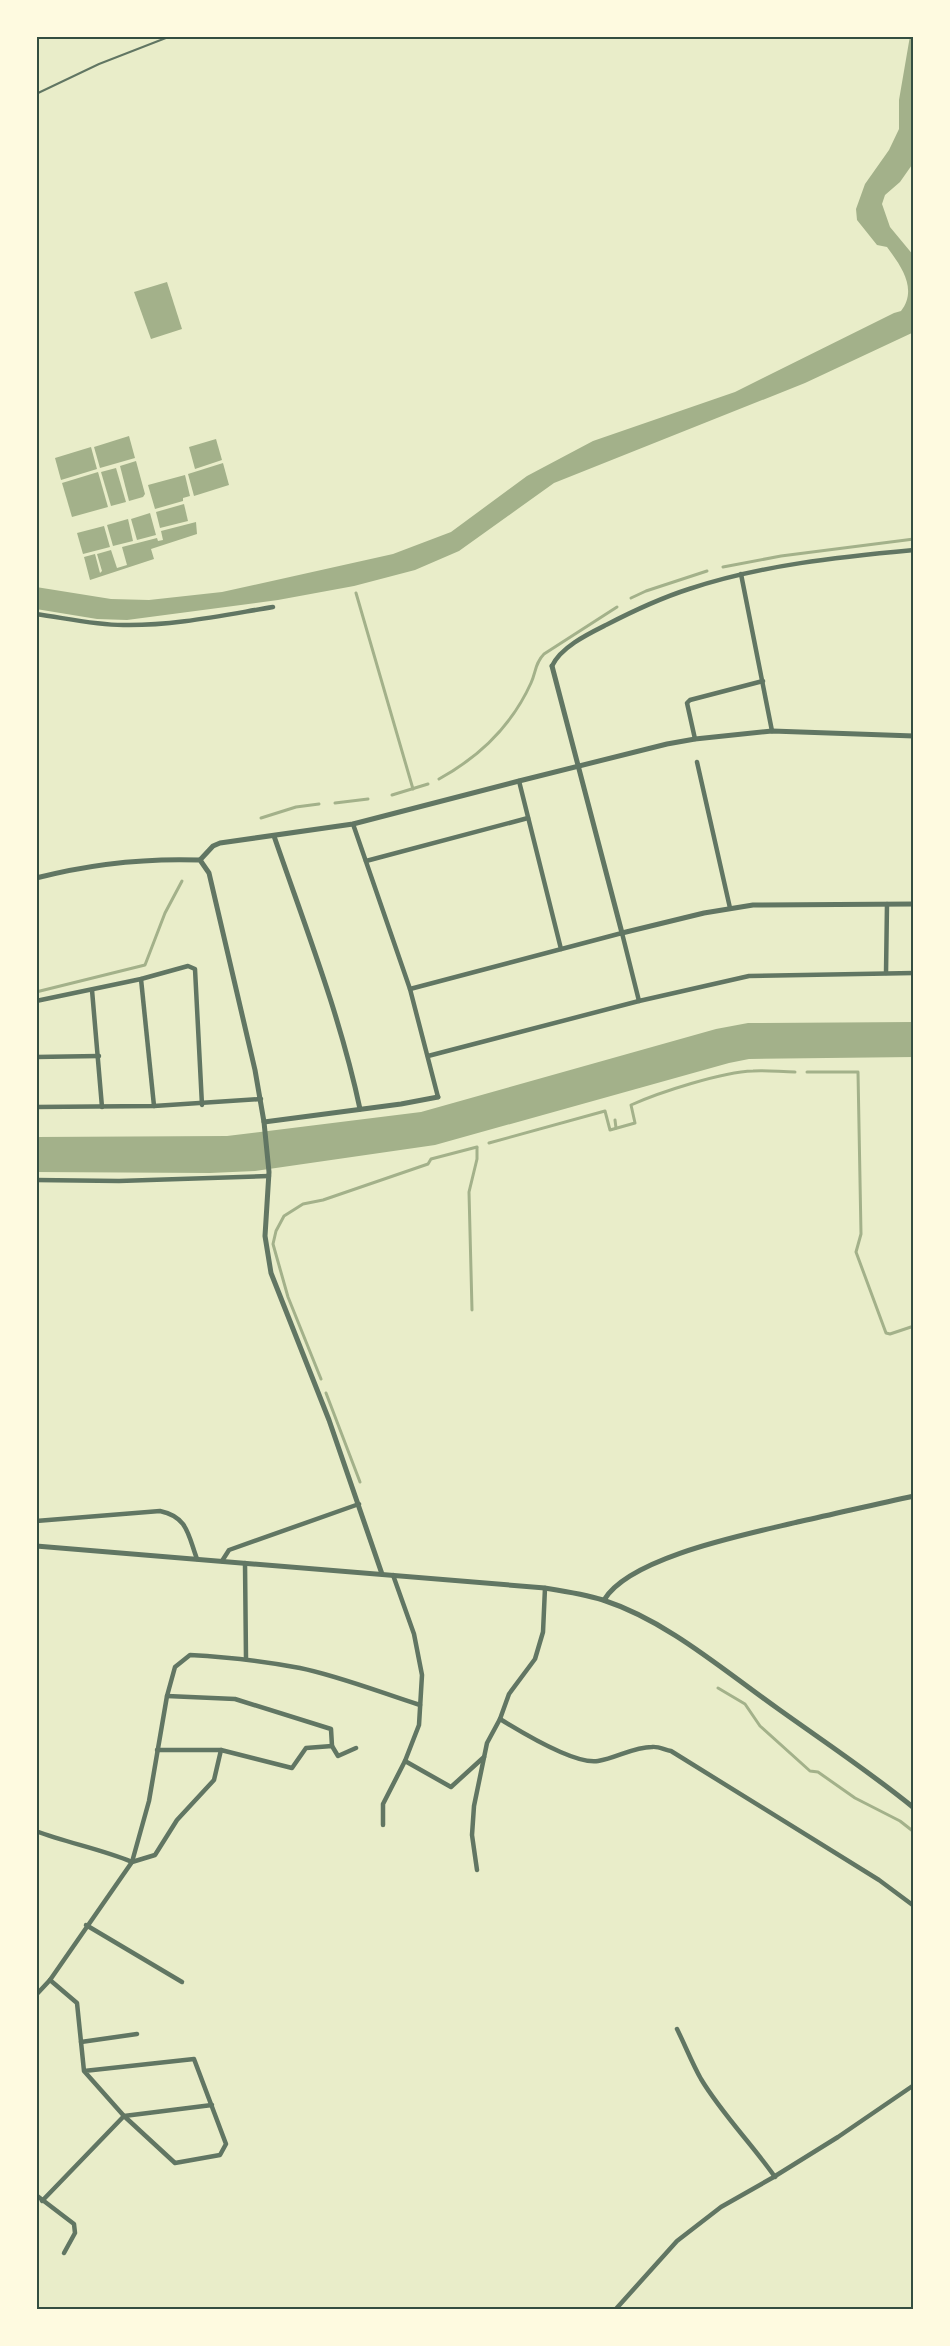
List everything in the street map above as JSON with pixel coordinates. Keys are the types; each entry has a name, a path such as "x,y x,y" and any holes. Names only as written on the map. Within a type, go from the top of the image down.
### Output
{"street":[{"path":"639,1001 552,666 556,658 575,643 628,614 688,589 741,574 914,550"},
{"path":"741,574 772,731"},
{"path":"36,614 102,624 125,625 189,621 273,607"},
{"path":"694,739 687,703 690,700 763,681"},
{"path":"201,861 213,846 220,843 354,824 694,739 772,731 914,736"},
{"path":"698,762 730,908"},
{"path":"519,781 561,949"},
{"path":"366,861 528,818"},
{"path":"265,1124 438,1097 410,989 354,824"},
{"path":"274,836 337,1019 360,1109"},
{"path":"36,878 94,865 125,861 201,861"},
{"path":"201,861 209,873 261,1099 269,1174 265,1236 271,1273 329,1420 382,1574"},
{"path":"410,989 622,933 730,908 769,904 914,904"},
{"path":"886,904 886,973"},
{"path":"36,1000 92,990 188,966 195,969 202,1105"},
{"path":"428,1056 639,1001 749,976 914,973"},
{"path":"141,979 154,1106"},
{"path":"92,990 102,1107"},
{"path":"36,1057 99,1056"},
{"path":"36,1107 202,1105 261,1099"},
{"path":"36,1180 119,1181 269,1174"},
{"path":"604,1600 611,1590 634,1575 666,1558 693,1548 914,1496"},
{"path":"222,1561 229,1550 359,1504"},
{"path":"36,1521 160,1511 174,1514 182,1521 197,1559"},
{"path":"36,1545 545,1588 604,1600 639,1615 663,1629 869,1772 914,1808"},
{"path":"245,1563 246,1659"},
{"path":"384,1825 383,1804 405,1761 419,1725 422,1675 414,1634 393,1575"},
{"path":"477,1870 472,1836 474,1806 487,1743 500,1719 509,1694 535,1659 543,1632 545,1588"},
{"path":"36,1995 50,1980 86,1925 132,1862 149,1801 167,1696 175,1666 190,1655 246,1659 301,1668 420,1705"},
{"path":"167,1696 235,1699 331,1729 332,1746 338,1756 356,1748"},
{"path":"500,1719 529,1736 576,1758 590,1762 652,1746 670,1751 870,1874 914,1906"},
{"path":"157,1750 221,1750 292,1768 306,1748 332,1746"},
{"path":"36,1831 111,1853 132,1862 155,1855 177,1820 214,1780 221,1750"},
{"path":"405,1761 451,1786 484,1757"},
{"path":"86,1925 182,1982"},
{"path":"50,1980 77,2003 84,2071 124,2116 175,2163 220,2155 226,2144 194,2059 84,2071"},
{"path":"676,2029 701,2079 719,2106 753,2145 775,2177"},
{"path":"81,2042 138,2034"},
{"path":"615,2310 677,2241 721,2207 775,2177 914,2085"},
{"path":"42,2201 124,2116 212,2105"},
{"path":"36,2195 74,2224 75,2233 64,2253"}],"lane":[{"path":"36,94 99,64 171,36"}],"shaded area":[{"path":"910,36 914,36 914,162 900,182 885,195 882,204 890,227 914,256 914,332 805,383 554,483 459,551 415,570 354,586 278,600 127,620 97,619 36,609 36,587 111,599 149,600 222,592 393,554 451,532 527,476 593,441 735,392 901,311 908,294 906,278 887,247 877,245 857,220 856,209 865,184 889,150 899,129 899,100"},
{"path":"167,282 182,329 151,339 134,292"},
{"path":"129,436 135,458 100,468 94,447"},
{"path":"216,439 222,460 195,469 189,447"},
{"path":"91,447 97,469 61,480 55,458"},
{"path":"136,461 145,494 143,497 129,501 120,466"},
{"path":"223,463 229,485 194,496 188,474"},
{"path":"116,468 126,502 111,506 101,472"},
{"path":"98,472 108,507 72,517 62,483"},
{"path":"185,475 190,496 183,498 183,501 155,509 148,485"},
{"path":"184,504 188,521 160,528 156,512"},
{"path":"150,513 156,535 137,540 131,519"},
{"path":"128,519 133,541 113,546 107,525"},
{"path":"196,522 197,534 151,549 154,559 90,580 84,557 95,554 100,573 102,571 97,554 111,550 117,568 127,565 122,547 157,538 158,541 163,540 161,531"},
{"path":"104,526 110,547 83,554 77,533"},
{"path":"914,1022 914,1057 749,1059 435,1145 255,1171 36,1172 36,1137 227,1136 421,1112 716,1029 748,1023"}],"waterway":[{"path":"723,567 781,556 914,539"},
{"path":"631,598 707,571"},
{"path":"356,593 413,789"},
{"path":"439,779 468,761 504,726 523,698 537,664 544,654 617,607"},
{"path":"392,795 428,784"},
{"path":"335,803 368,799"},
{"path":"261,818 296,807 319,804"},
{"path":"36,992 145,965 165,913 182,881"},
{"path":"489,1143 605,1111 610,1130 635,1123 631,1105 658,1094 740,1072 795,1072"},
{"path":"807,1072 858,1072 861,1234 856,1252 886,1333 890,1334 914,1326"},
{"path":"615,1120 616,1128"},
{"path":"321,1379 288,1297 273,1244 276,1231 284,1216 303,1204 323,1200 428,1164 431,1159 477,1147"},
{"path":"472,1310 469,1192 477,1159 477,1148"},
{"path":"326,1393 360,1482"},
{"path":"718,1688 745,1704 760,1726 810,1771 818,1772 855,1798 900,1821 914,1832"}]}
